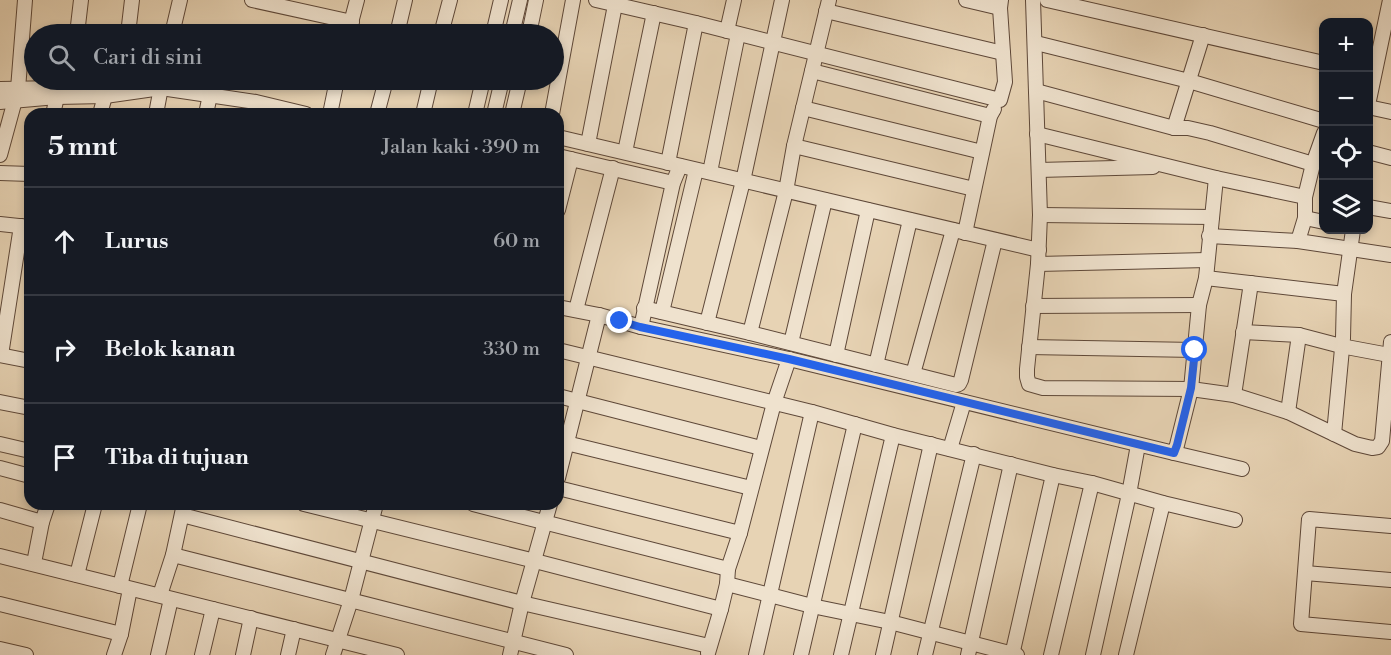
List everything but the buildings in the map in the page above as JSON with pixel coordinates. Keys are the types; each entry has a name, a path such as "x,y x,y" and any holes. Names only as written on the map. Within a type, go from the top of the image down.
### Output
{"street":[{"path":"0,155 16,95 25,0"},
{"path":"79,24 81,0"},
{"path":"129,24 132,0"},
{"path":"176,24 180,0"},
{"path":"252,0 336,24"},
{"path":"351,24 357,0"},
{"path":"399,24 405,0"},
{"path":"444,24 450,0"},
{"path":"495,24 501,0"},
{"path":"514,24 520,0"},
{"path":"531,24 536,0"},
{"path":"564,49 573,0"},
{"path":"596,0 733,32 1000,100"},
{"path":"662,312 703,171 733,32 734,0"},
{"path":"707,324 742,181 782,0"},
{"path":"913,374 974,189 990,116 1000,100 1005,82 1001,4 966,0"},
{"path":"1034,0 1040,215 1039,257 1027,369 1029,384 1043,388 1191,388 1234,395 1288,412 1355,444 1378,447 1382,441 1390,349 1341,346 1299,335 1243,332"},
{"path":"1047,0 1319,62"},
{"path":"1373,88 1390,0"},
{"path":"588,144 615,5"},
{"path":"750,333 786,191 794,146 827,6 1003,53"},
{"path":"625,152 654,13"},
{"path":"640,327 673,183 696,23"},
{"path":"1174,128 1203,35"},
{"path":"1036,43 1189,81 1319,120"},
{"path":"812,71 990,116"},
{"path":"0,90 16,95 57,96 105,96 134,90"},
{"path":"0,102 16,95 40,90"},
{"path":"157,108 161,90"},
{"path":"188,90 255,108"},
{"path":"331,108 335,90"},
{"path":"379,108 383,90"},
{"path":"424,108 429,90"},
{"path":"476,108 481,90"},
{"path":"488,90 498,97"},
{"path":"495,108 500,90"},
{"path":"513,108 517,90"},
{"path":"553,108 556,90"},
{"path":"1036,91 1174,128 1188,128 1210,133 1313,164"},
{"path":"208,108 210,95"},
{"path":"54,108 57,96"},
{"path":"102,108 105,96"},
{"path":"1373,107 1391,112"},
{"path":"803,108 982,152"},
{"path":"1037,134 1216,178 1305,196"},
{"path":"564,138 959,231 995,240 1039,257 1207,260"},
{"path":"1298,242 1305,218 1305,196 1319,145"},
{"path":"794,146 974,189"},
{"path":"1373,153 1391,158"},
{"path":"564,157 673,183"},
{"path":"1039,170 1171,167"},
{"path":"576,310 613,168"},
{"path":"0,173 24,174"},
{"path":"1174,453 1191,388 1199,305 1206,278 1216,178"},
{"path":"791,343 825,200"},
{"path":"1373,208 1391,211"},
{"path":"836,355 868,210"},
{"path":"1040,215 1212,217"},
{"path":"1305,218 1319,221"},
{"path":"876,365 910,220"},
{"path":"0,224 24,227"},
{"path":"24,232 1,355 24,360"},
{"path":"1334,434 1344,294 1353,234"},
{"path":"1209,236 1298,242 1391,255"},
{"path":"644,308 956,386 959,384 995,240"},
{"path":"1206,278 1344,294"},
{"path":"1234,395 1251,283"},
{"path":"1033,306 1199,305"},
{"path":"564,308 789,359 1242,469"},
{"path":"564,439 577,401 598,315"},
{"path":"1288,412 1299,335"},
{"path":"1029,347 1195,350"},
{"path":"564,351 1235,520"},
{"path":"186,510 361,561 708,651 721,609 729,568 761,448 789,359"},
{"path":"564,398 761,448"},
{"path":"0,402 24,407"},
{"path":"950,449 964,402"},
{"path":"756,655 812,412"},
{"path":"801,655 855,424"},
{"path":"841,655 893,435"},
{"path":"564,442 751,488"},
{"path":"0,444 24,450"},
{"path":"884,655 931,444"},
{"path":"1093,655 1130,494 1138,445"},
{"path":"925,655 974,454"},
{"path":"970,649 1011,464"},
{"path":"0,468 24,474"},
{"path":"727,584 812,606 931,632 970,649 1014,655 1053,475"},
{"path":"1051,655 1092,483"},
{"path":"564,489 740,533"},
{"path":"1126,655 1163,503"},
{"path":"0,510 42,522"},
{"path":"33,564 46,510"},
{"path":"77,575 93,510"},
{"path":"114,655 120,634 125,587 139,510"},
{"path":"158,655 165,597 183,510"},
{"path":"327,510 721,609"},
{"path":"333,655 351,600 375,510"},
{"path":"498,510 729,568"},
{"path":"511,648 548,510"},
{"path":"1391,526 1309,519 1301,624 1391,632"},
{"path":"173,555 351,600 511,648 566,655"},
{"path":"0,556 397,655"},
{"path":"1305,573 1391,580"},
{"path":"0,604 120,634"},
{"path":"202,655 213,609"},
{"path":"243,655 251,618"},
{"path":"288,655 294,629"},
{"path":"0,649 26,655"}],"route":[{"path":"620,321 789,359 1174,453 1191,388 1195,350"}]}
